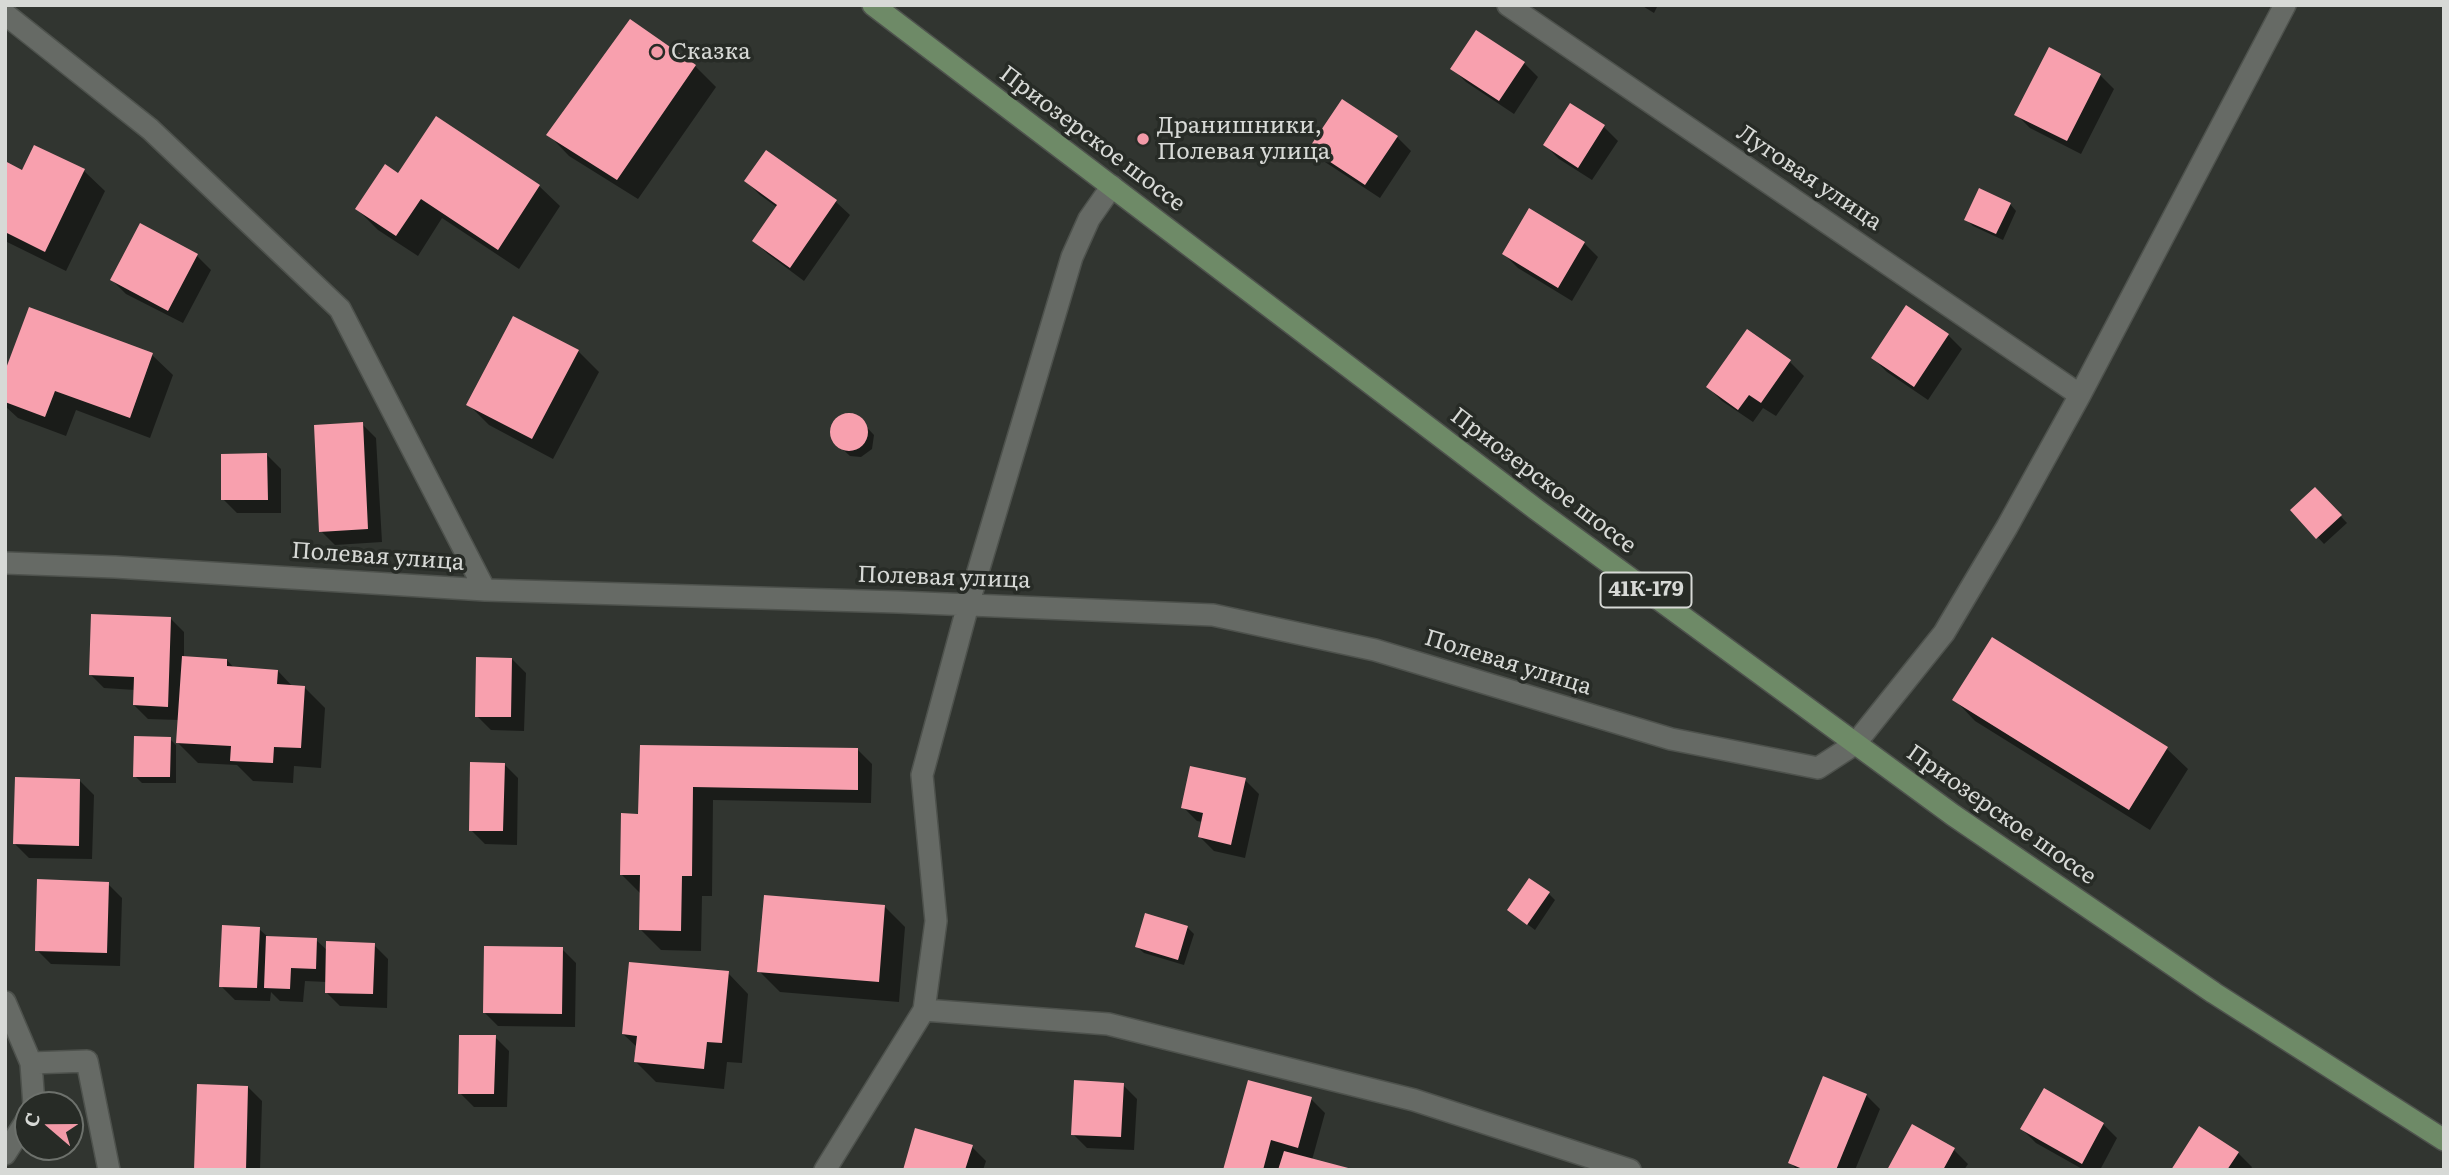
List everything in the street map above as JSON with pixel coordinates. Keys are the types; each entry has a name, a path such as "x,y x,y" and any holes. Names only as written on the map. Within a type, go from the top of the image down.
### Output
{"main road":[{"name":"Приозерское шоссе","path":"873,5 1516,494 1855,744 2088,909 2315,1059 2444,1140"}],"street":[{"name":"Луговая улица","path":"1508,5 2080,395"},
{"name":"Полевая улица","path":"5,563 485,590 1213,615 1375,650 1671,739 1818,768 1855,744 1944,633 2007,527 2080,395 2285,5"},
{"path":"5,14 150,129 340,309 485,590"},
{"path":"825,1170 924,1010 936,921 922,775 968,605 1072,257 1088,219 1112,187"},
{"path":"5,1002 31,1063 33,1091"},
{"path":"924,1010 1108,1024 1414,1100 1630,1170"},
{"path":"31,1063 87,1061 110,1170"}],"building":[{"path":"630,19 696,65 617,180 546,135"},
{"path":"1476,30 1525,62 1499,101 1450,69"},
{"path":"2049,47 2101,74 2067,141 2014,115"},
{"path":"1342,99 1398,136 1365,185 1309,148"},
{"path":"1570,103 1605,125 1578,168 1543,145"},
{"path":"436,116 540,185 498,250 421,199 396,236 355,209 385,164 398,173"},
{"path":"34,145 85,169 45,252 5,232 5,161 22,170"},
{"path":"766,150 837,200 790,268 752,241 777,205 744,181"},
{"path":"1979,188 2011,203 1996,234 1964,220"},
{"path":"1529,208 1585,242 1558,288 1502,254"},
{"path":"140,223 198,254 168,311 110,280"},
{"path":"1906,305 1949,334 1914,387 1871,358"},
{"path":"29,307 153,353 130,418 55,391 45,417 5,402 5,371"},
{"path":"513,316 579,350 532,439 466,405"},
{"path":"1747,329 1791,360 1761,403 1749,395 1738,410 1706,387"},
{"path":"849,413 863,418 868,432 863,446 849,451 835,446 830,432 835,418"},
{"path":"363,422 368,529 319,532 314,425"},
{"path":"267,453 268,500 221,500 221,454"},
{"path":"2315,487 2342,515 2316,539 2290,510"},
{"path":"91,614 171,617 168,707 133,705 134,677 89,675"},
{"path":"1992,637 2168,747 2129,810 1952,700"},
{"path":"182,656 227,659 227,666 278,670 277,684 305,686 301,748 274,747 273,763 230,761 231,746 176,743"},
{"path":"476,657 512,658 511,717 475,717"},
{"path":"134,736 171,737 170,777 133,777"},
{"path":"640,745 858,748 858,790 693,787 692,876 682,876 681,931 639,930 640,875 620,875 621,813 638,814"},
{"path":"470,762 505,763 503,831 469,831"},
{"path":"1190,766 1246,778 1231,845 1198,837 1203,813 1181,808"},
{"path":"15,777 80,779 79,846 13,844"},
{"path":"1529,878 1550,892 1527,925 1507,910"},
{"path":"37,879 109,882 107,953 35,951"},
{"path":"764,895 885,905 879,982 757,972"},
{"path":"1145,913 1188,926 1178,960 1135,947"},
{"path":"222,925 260,927 257,988 219,987"},
{"path":"266,936 317,938 316,969 291,968 290,989 264,988"},
{"path":"326,941 375,943 373,994 325,993"},
{"path":"484,946 563,947 562,1014 483,1013"},
{"path":"629,962 729,971 722,1043 707,1042 704,1069 634,1062 637,1036 622,1034"},
{"path":"459,1035 496,1035 494,1094 458,1094"},
{"path":"1823,1076 1867,1094 1836,1170 1805,1170 1788,1163"},
{"path":"1074,1080 1124,1083 1121,1137 1071,1135"},
{"path":"1248,1080 1312,1097 1298,1148 1271,1140 1263,1170 1223,1170"},
{"path":"197,1084 248,1086 246,1170 194,1170"},
{"path":"2044,1088 2104,1123 2082,1164 2020,1129"},
{"path":"1912,1124 1955,1148 1943,1170 1887,1170"},
{"path":"2199,1126 2239,1152 2227,1170 2171,1170"},
{"path":"915,1128 973,1145 965,1170 903,1170"},
{"path":"1284,1151 1352,1169 1352,1170 1278,1170"}],"place":[{"name":"Сказка","path":"657,52"},
{"name":"Дранишники, Полевая улица","path":"1143,139"}]}
